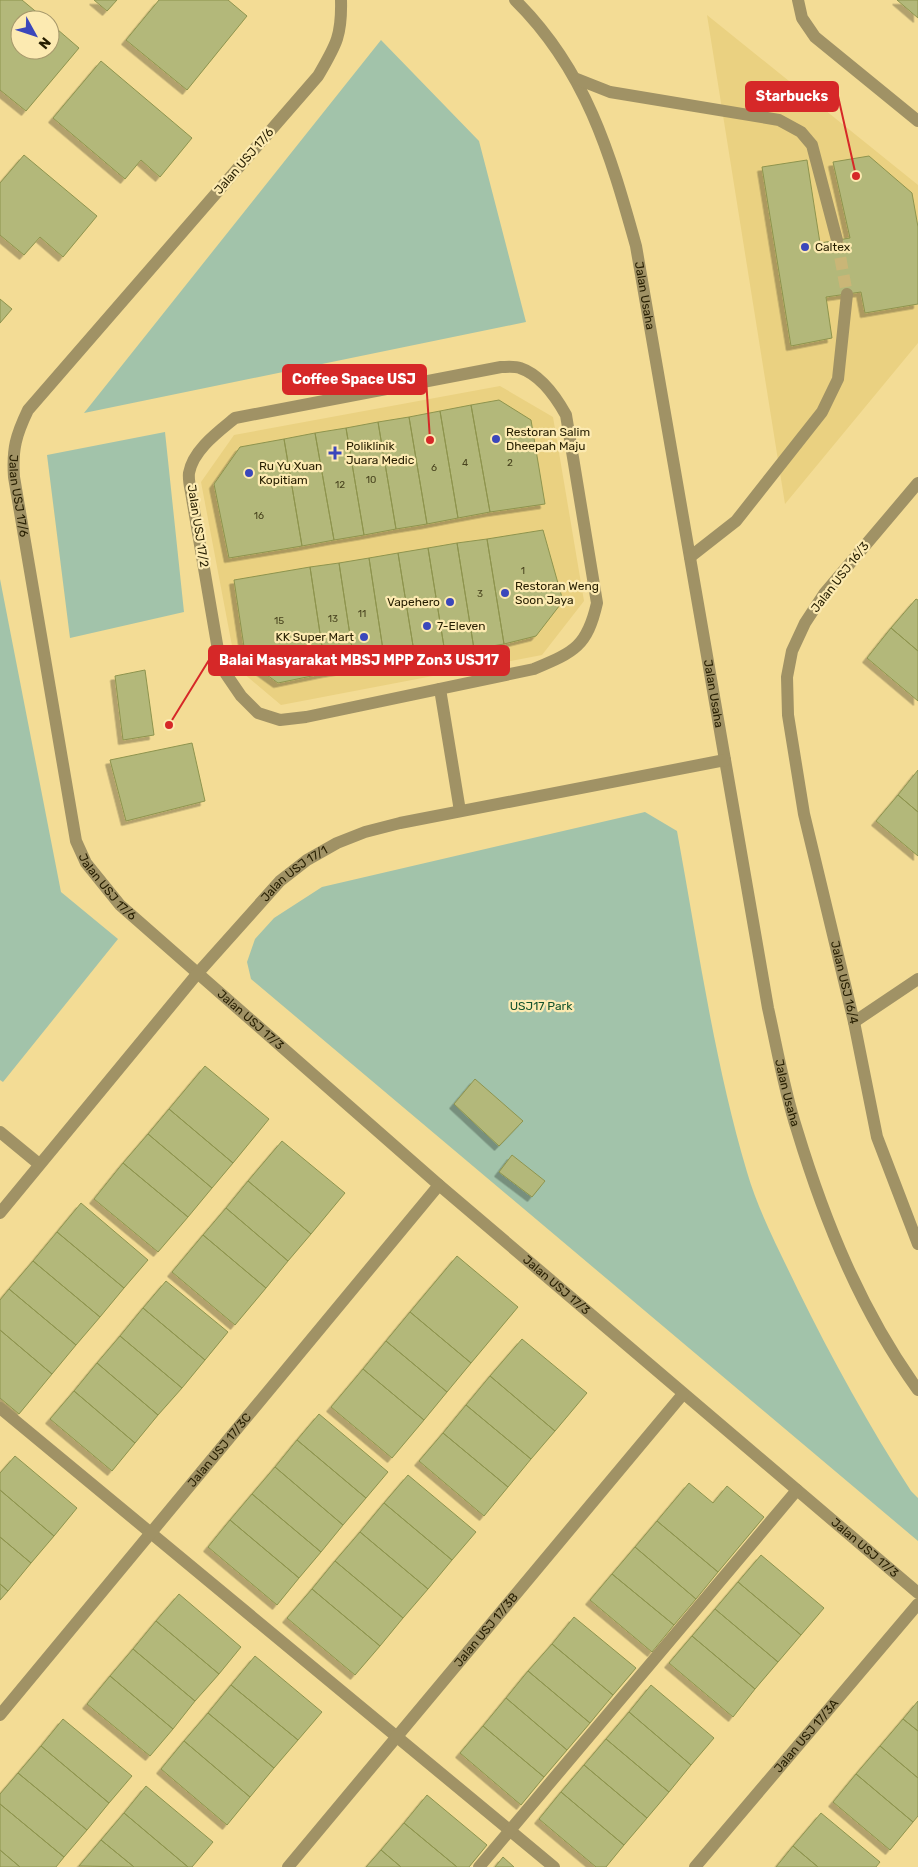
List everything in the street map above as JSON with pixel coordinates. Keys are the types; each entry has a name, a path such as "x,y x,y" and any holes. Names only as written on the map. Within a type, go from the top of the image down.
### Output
{"street":[{"name":"Jalan USJ 17/6","path":"197,974 120,905 86,863 76,841 14,477 12,453 17,432 28,410 318,76 333,51 342,27 341,0"},
{"name":"Jalan Usaha","path":"515,0 532,17 577,79 611,157 636,246 768,1008 796,1129 838,1249 859,1294 918,1390"},
{"path":"798,0 802,18 815,37 918,121"},
{"path":"577,79 610,92 779,120 801,132 812,145 837,240"},
{"path":"690,557 736,521 822,412 838,379 847,294"},
{"name":"Jalan USJ 17/2","path":"500,367 520,367 536,378 554,395 566,415 597,603 591,627 579,645 560,658 534,669 440,689 306,717 280,720 258,713 241,696 226,674 218,650 192,498 190,473 198,454 214,436 235,418 500,367"},
{"name":"Jalan USJ 16/3","path":"788,715 787,677 792,652 805,623 824,594 918,483"},
{"path":"440,689 460,811"},
{"name":"Jalan USJ 16/4","path":"788,715 804,814 854,1022 877,1137 918,1244"},
{"name":"Jalan USJ 17/1","path":"0,1213 197,974 280,881 307,860 336,843 365,832 460,811 725,760"},
{"name":"Jalan USJ 17/3","path":"197,974 301,1061 439,1185 918,1593"},
{"path":"854,1022 918,980"},
{"path":"0,1132 39,1164"},
{"name":"Jalan USJ 17/3C","path":"0,1715 439,1185"},
{"name":"Jalan USJ 17/3B","path":"288,1867 684,1394"},
{"path":"0,1408 554,1867"},
{"path":"479,1867 797,1490"},
{"name":"Jalan USJ 17/3A","path":"695,1867 918,1604"}],"shaded area":[{"path":"707,15 918,185 918,343 785,504"},
{"path":"500,386 553,417 584,601 542,655 281,705 236,667 201,482 234,435"}],"green space":[{"path":"381,40 479,141 526,322 84,413"},
{"path":"165,432 184,612 70,638 47,455"},
{"path":"0,579 61,892 118,939 3,1082 0,1080"},
{"name":"USJ17 Park","path":"645,812 677,831 725,1088 747,1172 758,1202 798,1290 838,1367 895,1467 918,1498 918,1541 251,979 247,962 255,939 274,918 322,887"}],"building":[{"path":"0,0 22,0 34,10 10,10 10,60 60,60 60,32 79,48 26,111 0,90"},
{"path":"94,0 117,0 107,11"},
{"path":"159,0 228,0 247,16 187,90 126,40"},
{"path":"897,0 918,0 918,18"},
{"path":"101,61 192,138 160,177 141,160 125,179 53,118"},
{"path":"24,155 97,216 63,257 40,237 24,255 0,235 0,183"},
{"path":"869,156 912,193 918,227 918,304 865,313 861,292 826,297 832,338 791,346 762,167 807,160 820,243 850,238 833,162"},
{"path":"0,299 12,309 0,323"},
{"path":"499,400 531,420 545,504 490,512 471,405"},
{"path":"471,405 490,512 458,518 440,411"},
{"path":"440,411 458,518 427,524 409,417"},
{"path":"409,417 427,524 396,529 378,422"},
{"path":"378,422 396,529 364,535 346,428"},
{"path":"346,428 364,535 334,540 315,433"},
{"path":"315,433 334,540 302,546 284,439"},
{"path":"284,439 302,546 229,558 214,484 240,447"},
{"path":"543,530 563,601 536,636 504,644 487,539"},
{"path":"487,539 504,644 474,649 457,543"},
{"path":"457,543 474,649 445,653 428,548"},
{"path":"428,548 445,653 415,658 398,553"},
{"path":"398,553 415,658 385,663 369,558"},
{"path":"369,558 385,663 355,668 339,563"},
{"path":"339,563 355,668 326,673 310,567"},
{"path":"310,567 326,673 278,683 246,660 234,580"},
{"path":"916,599 918,600 918,651 891,628"},
{"path":"891,628 918,651 918,701 867,658"},
{"path":"145,670 154,735 123,740 115,676"},
{"path":"192,743 205,801 126,821 110,760"},
{"path":"918,770 918,812 898,795"},
{"path":"898,795 918,812 918,856 876,821"},
{"path":"205,1066 269,1119 233,1163 169,1109"},
{"path":"475,1079 523,1121 499,1146 454,1104"},
{"path":"169,1109 233,1163 212,1188 148,1134"},
{"path":"148,1134 212,1188 188,1217 123,1163"},
{"path":"282,1141 345,1193 311,1234 248,1181"},
{"path":"512,1155 545,1181 532,1197 499,1172"},
{"path":"123,1163 188,1217 158,1252 94,1199"},
{"path":"248,1181 311,1234 288,1261 226,1208"},
{"path":"81,1203 148,1260 124,1288 57,1232"},
{"path":"226,1208 288,1261 266,1288 203,1235"},
{"path":"57,1232 124,1288 100,1317 33,1261"},
{"path":"203,1235 266,1288 235,1325 172,1272"},
{"path":"457,1256 518,1307 471,1363 410,1312"},
{"path":"33,1261 100,1317 76,1345 9,1289"},
{"path":"166,1281 228,1332 205,1360 143,1308"},
{"path":"9,1289 76,1345 52,1374 0,1330 0,1300"},
{"path":"143,1308 205,1360 182,1388 120,1336"},
{"path":"410,1312 471,1363 447,1392 386,1341"},
{"path":"0,1330 52,1374 19,1414 0,1398"},
{"path":"120,1336 182,1388 158,1415 97,1363"},
{"path":"522,1339 587,1393 555,1431 490,1376"},
{"path":"386,1341 447,1392 424,1420 363,1369"},
{"path":"97,1363 158,1415 135,1443 74,1391"},
{"path":"363,1369 424,1420 392,1458 331,1407"},
{"path":"490,1376 555,1431 531,1459 466,1405"},
{"path":"74,1391 135,1443 112,1471 50,1419"},
{"path":"466,1405 531,1459 508,1487 443,1433"},
{"path":"319,1414 388,1472 366,1498 297,1440"},
{"path":"443,1433 508,1487 484,1516 419,1461"},
{"path":"297,1440 366,1498 343,1525 275,1467"},
{"path":"15,1456 77,1508 54,1536 0,1490 0,1473"},
{"path":"275,1467 343,1525 321,1552 252,1494"},
{"path":"408,1475 476,1532 452,1560 384,1503"},
{"path":"689,1483 713,1503 727,1486 764,1517 718,1572 657,1521"},
{"path":"0,1490 54,1536 31,1563 0,1537"},
{"path":"252,1494 321,1552 299,1578 230,1520"},
{"path":"384,1503 452,1560 428,1589 360,1532"},
{"path":"230,1520 299,1578 277,1605 208,1547"},
{"path":"657,1521 718,1572 696,1599 635,1547"},
{"path":"360,1532 428,1589 403,1618 335,1561"},
{"path":"0,1537 31,1563 8,1591 0,1584"},
{"path":"635,1547 696,1599 674,1625 612,1574"},
{"path":"761,1555 824,1608 801,1635 738,1582"},
{"path":"335,1561 403,1618 380,1646 312,1589"},
{"path":"612,1574 674,1625 652,1652 590,1600"},
{"path":"738,1582 801,1635 778,1662 715,1609"},
{"path":"0,1584 8,1591 0,1600"},
{"path":"312,1589 380,1646 355,1675 287,1618"},
{"path":"179,1594 241,1647 219,1674 156,1621"},
{"path":"715,1609 778,1662 755,1689 692,1636"},
{"path":"574,1617 636,1668 613,1695 552,1644"},
{"path":"156,1621 219,1674 195,1701 133,1649"},
{"path":"692,1636 755,1689 733,1717 669,1663"},
{"path":"552,1644 613,1695 590,1723 528,1671"},
{"path":"133,1649 195,1701 173,1729 110,1676"},
{"path":"255,1656 322,1712 298,1740 231,1685"},
{"path":"528,1671 590,1723 567,1750 506,1698"},
{"path":"110,1676 173,1729 150,1756 87,1704"},
{"path":"231,1685 298,1740 274,1768 208,1713"},
{"path":"651,1685 714,1738 691,1765 629,1712"},
{"path":"506,1698 567,1750 544,1777 483,1726"},
{"path":"918,1701 918,1731 903,1719"},
{"path":"629,1712 691,1765 669,1792 606,1739"},
{"path":"208,1713 274,1768 250,1797 184,1741"},
{"path":"63,1719 132,1776 109,1803 41,1746"},
{"path":"903,1719 918,1731 918,1778 880,1746"},
{"path":"483,1726 544,1777 521,1805 460,1753"},
{"path":"606,1739 669,1792 647,1818 584,1765"},
{"path":"184,1741 250,1797 227,1825 161,1769"},
{"path":"41,1746 109,1803 87,1830 18,1773"},
{"path":"880,1746 918,1778 918,1816 913,1822 856,1774"},
{"path":"584,1765 647,1818 624,1845 561,1792"},
{"path":"18,1773 87,1830 64,1857 0,1804 0,1794"},
{"path":"856,1774 913,1822 890,1850 833,1802"},
{"path":"146,1786 213,1842 192,1867 188,1867 124,1813"},
{"path":"561,1792 624,1845 606,1867 596,1867 539,1819"},
{"path":"427,1795 487,1845 469,1867 457,1867 404,1823"},
{"path":"0,1804 64,1857 56,1867 20,1867 0,1850"},
{"path":"124,1813 188,1867 134,1867 101,1840"},
{"path":"821,1813 880,1862 876,1867 818,1867 793,1846"},
{"path":"404,1823 457,1867 401,1867 381,1850"},
{"path":"101,1840 134,1867 79,1866"},
{"path":"793,1846 818,1867 776,1867"},
{"path":"0,1850 20,1867 0,1867"},
{"path":"381,1850 401,1867 366,1867"},
{"path":"503,1857 514,1867 495,1867"}],"tunnel":[{"path":"837,240 847,294"}],"place":[{"name":"Starbucks","path":"856,176"},
{"name":"Caltex","path":"805,247"},
{"name":"Restoran Salim Dheepah Maju","path":"496,439"},
{"name":"Coffee Space USJ","path":"430,440"},
{"name":"Poliklinik Juara Medic","path":"335,453"},
{"name":"Ru Yu Xuan Kopitiam","path":"249,473"},
{"name":"Restoran Weng Soon Jaya","path":"505,593"},
{"name":"Vapehero","path":"450,602"},
{"name":"7-Eleven","path":"427,626"},
{"name":"KK Super Mart","path":"364,637"},
{"name":"Balai Masyarakat MBSJ MPP Zon3 USJ17","path":"169,725"}]}
